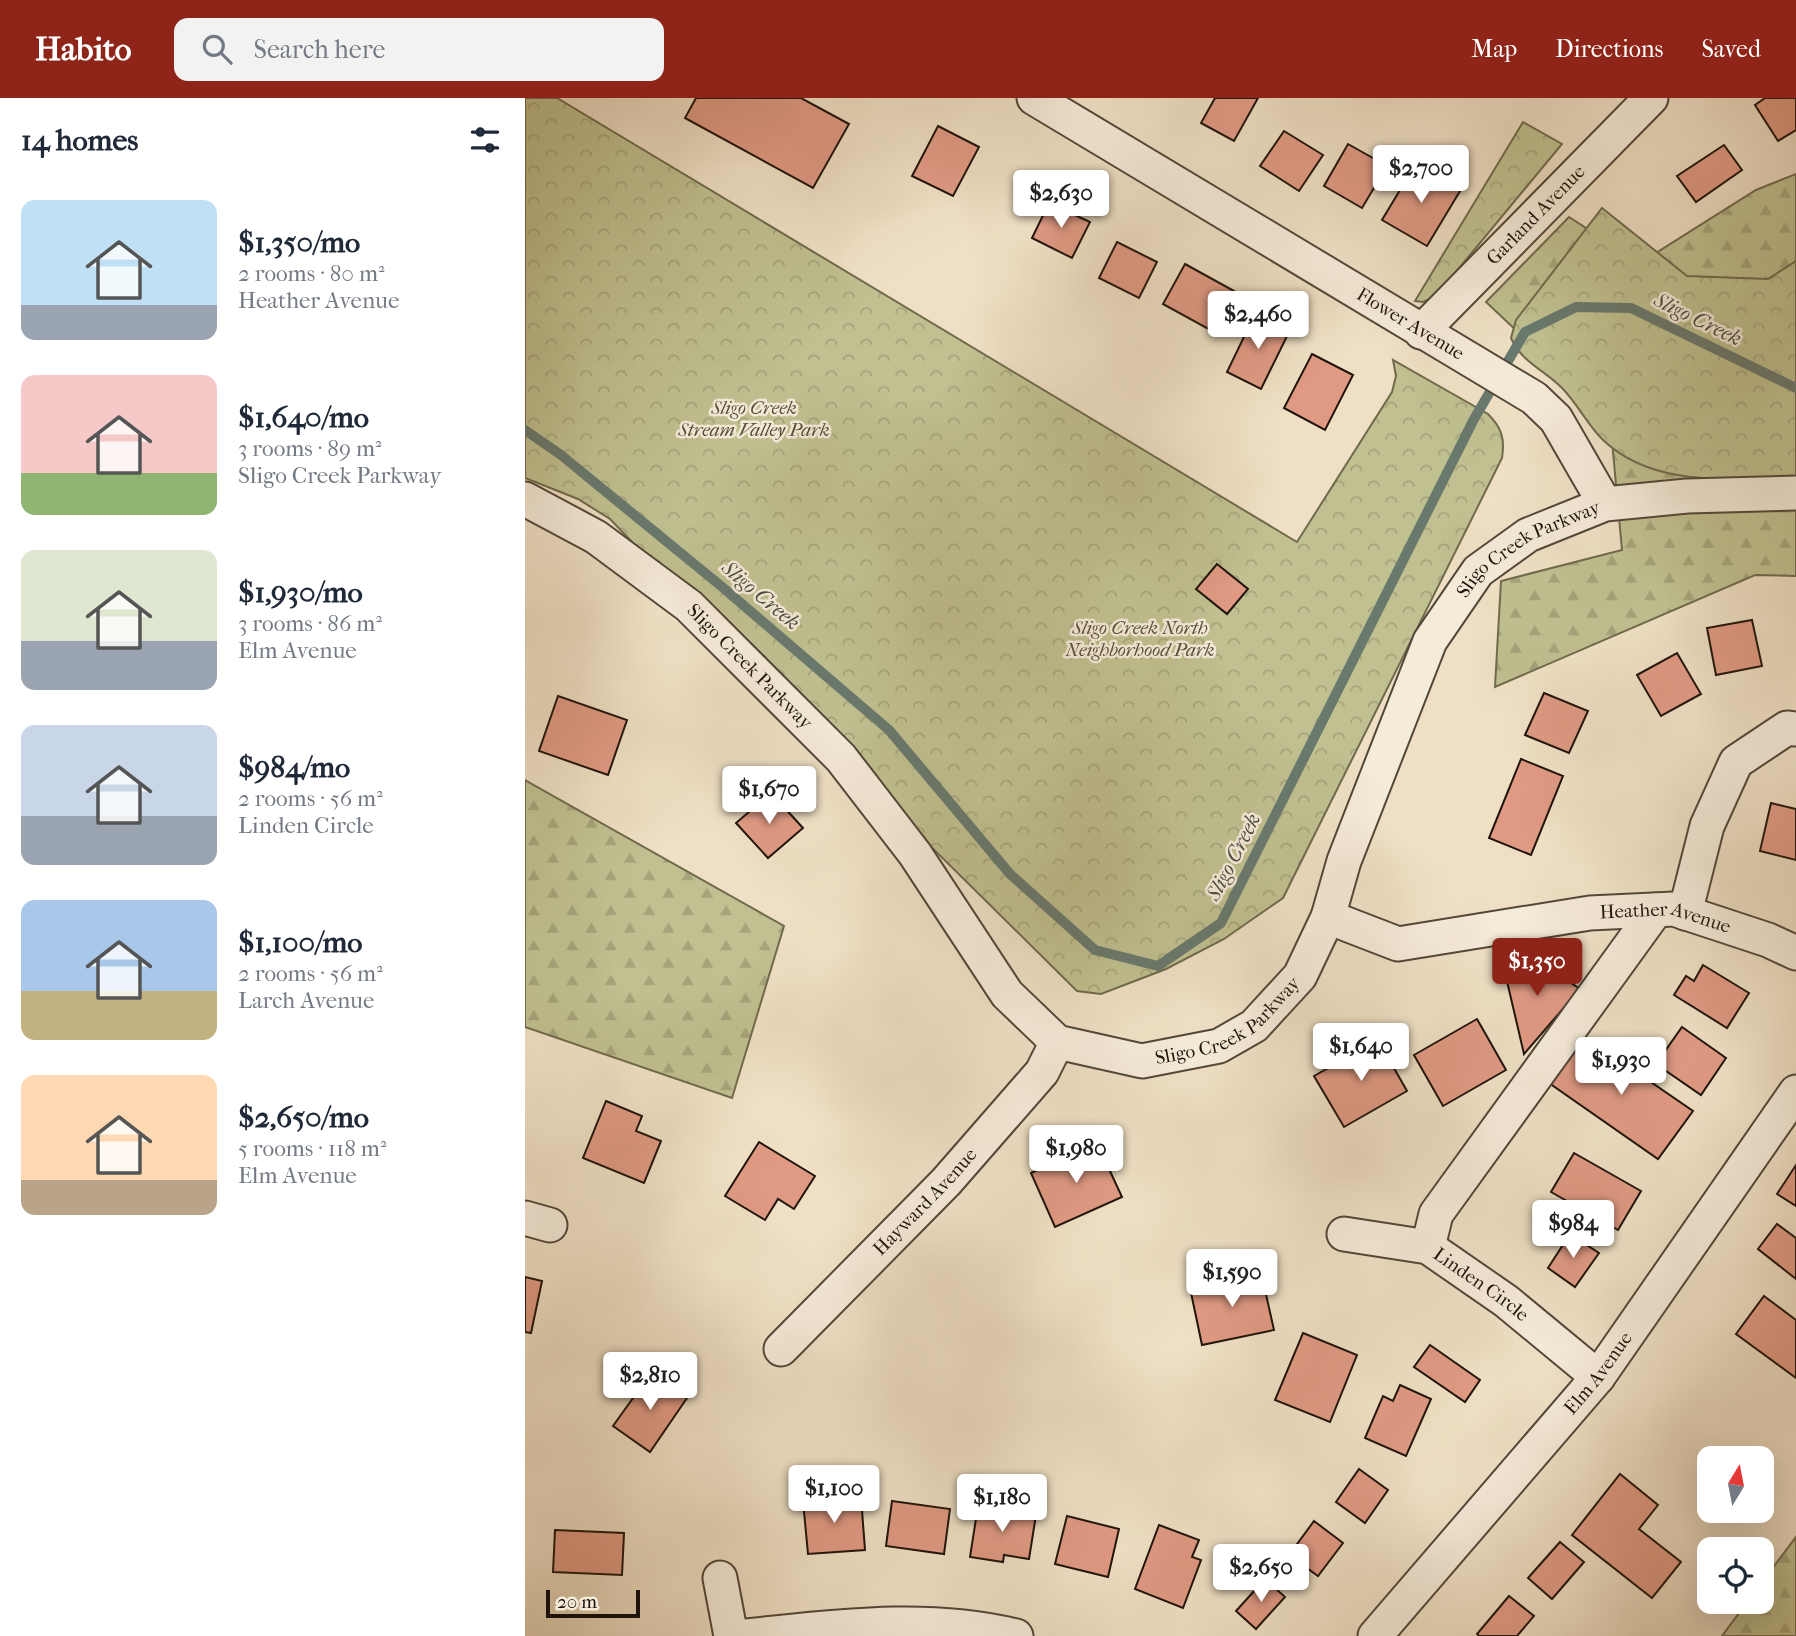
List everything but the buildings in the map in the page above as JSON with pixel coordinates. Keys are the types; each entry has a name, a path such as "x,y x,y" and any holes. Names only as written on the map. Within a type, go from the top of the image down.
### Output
{"street":[{"name":"Flower Avenue","path":"1034,98 1534,398 1556,419 1605,504"},
{"name":"Garland Avenue","path":"1421,332 1651,98"},
{"name":"Sligo Creek Parkway","path":"525,499 596,537 689,606 841,758 915,854 1007,994 1056,1042 1142,1061 1219,1046 1254,1026 1300,976 1328,917 1344,861 1430,641 1478,571 1528,535 1605,504 1687,495 1796,493"},
{"path":"1427,1247 1436,1214 1670,911 1736,762 1787,728 1796,729"},
{"name":"Heather Avenue","path":"1328,917 1398,944 1590,913 1670,911 1768,940 1796,953"},
{"name":"Hayward Avenue","path":"781,1349 946,1182 1042,1072 1056,1042"},
{"name":"Elm Avenue","path":"1374,1636 1598,1377 1796,1092"},
{"name":"Linden Circle","path":"1344,1234 1427,1247 1506,1301 1598,1377"},
{"path":"720,1578 730,1636"},
{"path":"745,1636 880,1622 997,1631 1016,1636"}],"green space":[{"name":"Sligo Creek Stream Valley Park","path":"525,98 557,98 1297,542 1392,392 1396,376 1393,360 1488,414 1501,434 1502,458 1283,898 1224,939 1166,969 1101,994 1077,991 817,734 610,519 578,499 525,478"},
{"path":"1523,122 1562,144 1436,296 1423,302 1415,301"},
{"path":"1796,174 1796,576 1755,575 1495,687 1501,581 1622,550 1610,419 1486,302 1569,217 1640,263 1756,190"},
{"path":"1602,208 1687,276 1768,279 1796,261 1796,478 1694,477 1645,466 1622,455 1602,439 1563,389 1521,354 1511,338 1516,320"},
{"path":"525,780 784,926 732,1098 525,1027"},
{"path":"1796,1537 1796,1636 1722,1636 1738,1614 1774,1614 1774,1566"}],"waterway":[{"name":"Sligo Creek","path":"525,430 561,455 721,586 889,730 1010,874 1095,950 1158,966 1221,923 1474,419 1525,332 1576,307 1631,308 1796,388"}],"park label":[{"name":"Sligo Creek North Neighborhood Park","path":"1140,639"}]}
